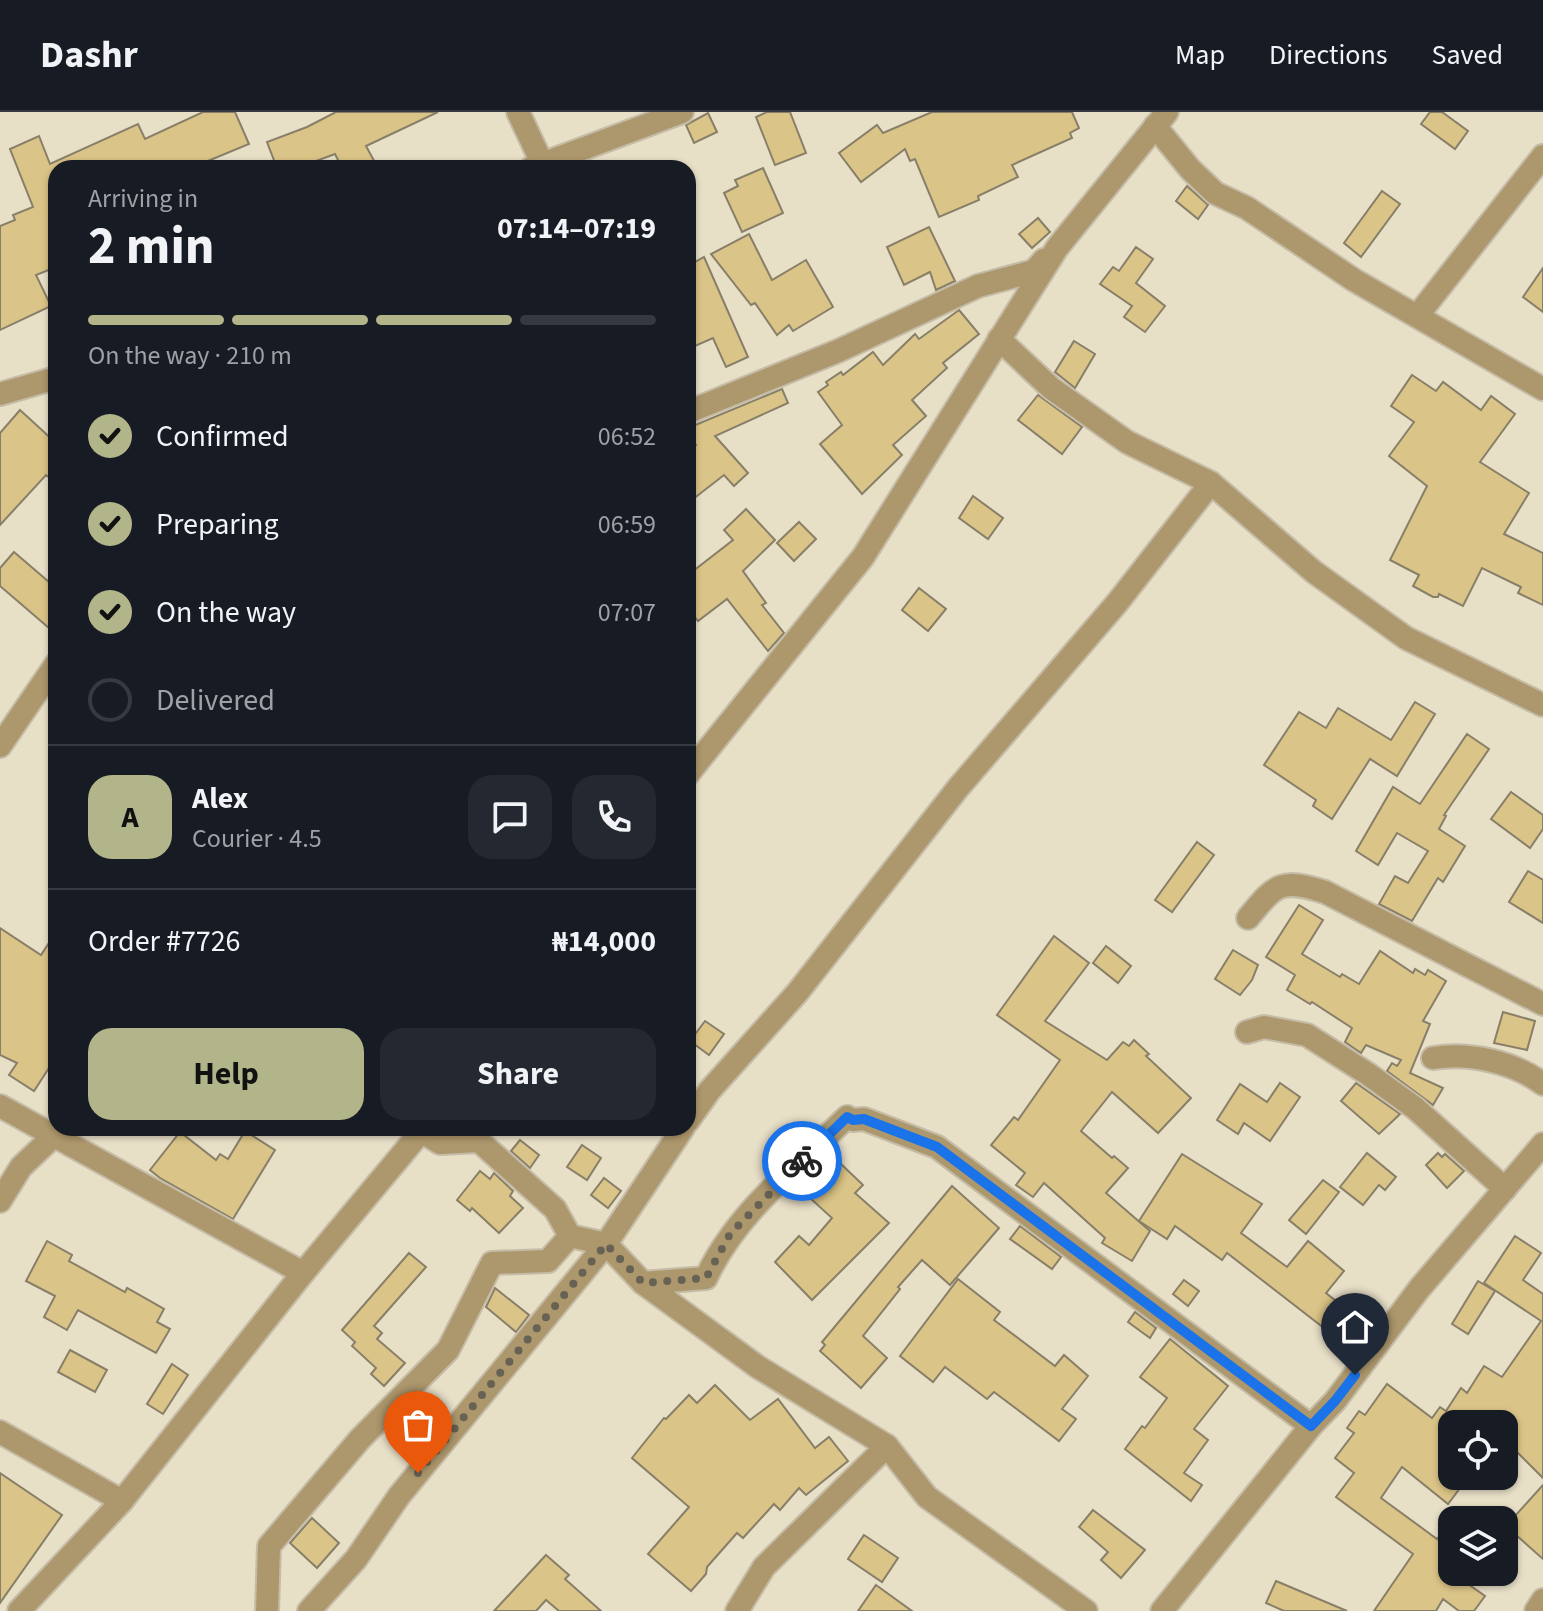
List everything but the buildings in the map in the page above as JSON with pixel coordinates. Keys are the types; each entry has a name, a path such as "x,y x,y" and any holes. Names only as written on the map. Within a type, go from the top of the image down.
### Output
{"street":[{"path":"518,112 535,160"},
{"path":"551,160 682,112"},
{"path":"696,409 838,351 978,286 1034,271 1057,248 1161,119 1190,169 1215,193 1247,208 1354,280 1543,389"},
{"path":"1418,315 1543,156"},
{"path":"696,764 863,557 1057,248"},
{"path":"999,339 1051,388 1127,442 1211,483 1314,572 1406,638 1543,705"},
{"path":"0,394 48,380"},
{"path":"696,1110 797,993 958,788 1117,603 1211,483"},
{"path":"0,746 48,676"},
{"path":"1248,918 1272,889 1297,884 1325,892 1543,1004"},
{"path":"1247,1032 1264,1027 1307,1035 1415,1108 1505,1189"},
{"path":"1433,1058 1451,1055 1493,1061 1543,1084"},
{"path":"0,1106 48,1128"},
{"path":"643,1283 706,1278 730,1234 755,1207 847,1117 864,1119 937,1147 1311,1426"},
{"path":"0,1201 21,1167 54,1136"},
{"path":"65,1136 303,1273"},
{"path":"19,1611 122,1501 303,1273 417,1136"},
{"path":"430,1136 440,1143 479,1141 555,1209 570,1236 606,1244 643,1283 758,1367 887,1446 927,1497 1086,1611"},
{"path":"309,1611 356,1559 399,1496 606,1244 678,1136"},
{"path":"1162,1611 1311,1426 1335,1401 1419,1289 1543,1144"},
{"path":"267,1611 269,1546 360,1439 448,1350 492,1263 548,1261 570,1236"},
{"path":"0,1432 122,1501"},
{"path":"737,1611 764,1567 887,1446"}],"way so far":[{"path":"418,1473 606,1244 643,1283 706,1278 730,1234 802,1161"}],"route":[{"path":"802,1161 847,1117 864,1119 937,1147 1311,1426 1355,1375"}]}
